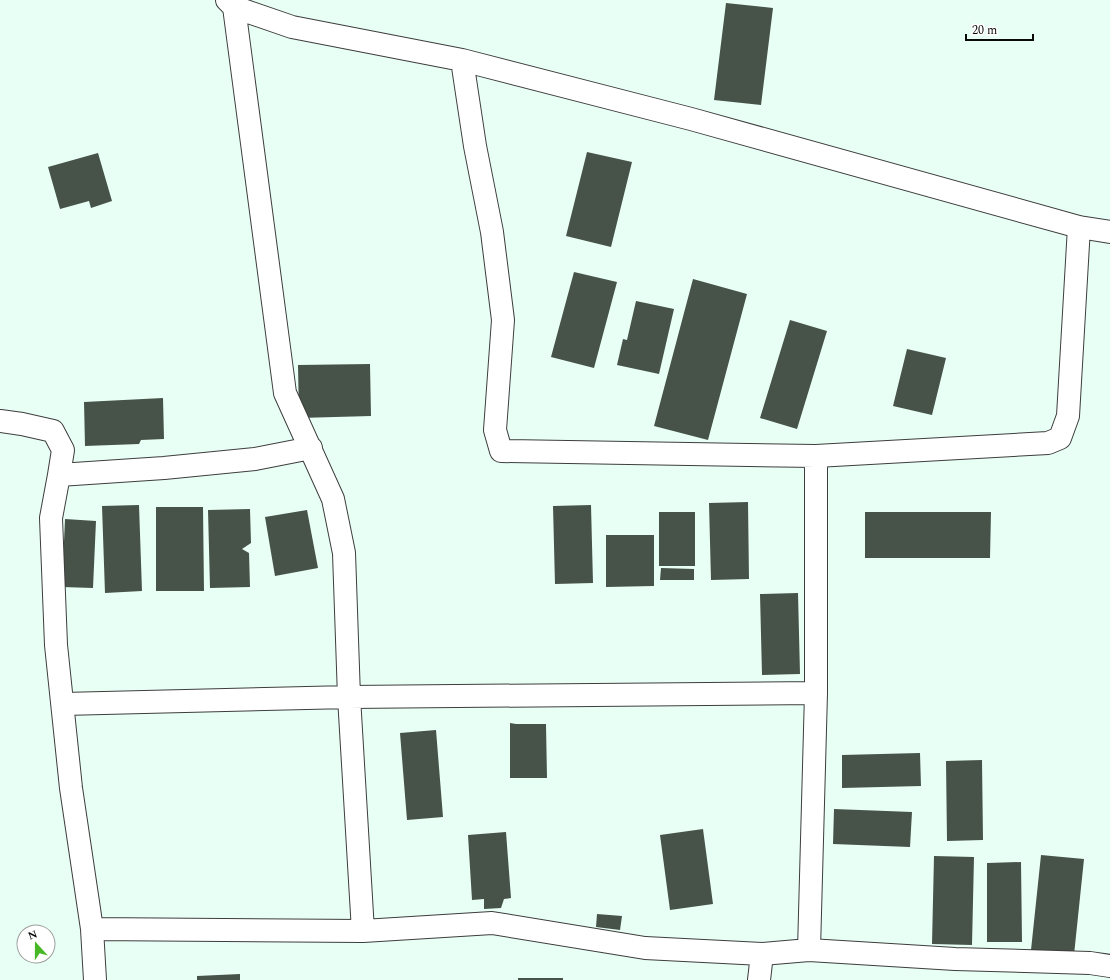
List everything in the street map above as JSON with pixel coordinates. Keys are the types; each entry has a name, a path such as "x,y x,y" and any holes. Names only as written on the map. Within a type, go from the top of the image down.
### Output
{"street":[{"path":"363,931 349,697 344,554 333,499 285,393 230,4 292,27 462,60 691,119 1079,227 1110,232"},
{"path":"462,60 475,146 492,232 503,320 496,430 501,451 816,456 1048,443 1060,438 1068,416 1079,227"},
{"path":"0,421 53,431 63,450 51,518 56,645 71,788 92,930 95,980"},
{"path":"59,475 255,460 311,448"},
{"path":"809,950 816,693 816,456"},
{"path":"63,704 349,697 816,693"},
{"path":"92,930 363,931 492,924 645,948 762,954 809,950 955,959 1090,963 1110,966"},
{"path":"759,980 762,954"}],"building":[{"path":"726,3 773,8 761,105 714,100"},
{"path":"587,152 632,162 611,247 566,236"},
{"path":"98,153 112,201 91,208 89,201 60,209 48,167"},
{"path":"574,272 617,282 594,368 551,357"},
{"path":"693,279 747,294 708,440 654,426"},
{"path":"636,301 674,309 659,374 617,365 623,339 627,340"},
{"path":"790,320 827,331 797,429 760,418"},
{"path":"907,349 946,358 932,415 893,406"},
{"path":"370,364 371,416 299,418 298,365"},
{"path":"163,398 164,439 141,440 139,444 85,446 84,402"},
{"path":"748,502 749,579 711,580 709,503"},
{"path":"139,505 142,591 105,593 102,506"},
{"path":"591,505 593,583 555,584 553,506"},
{"path":"156,507 203,507 204,591 156,591"},
{"path":"250,509 251,543 242,549 249,553 250,587 210,588 208,510"},
{"path":"307,510 318,568 275,576 265,517"},
{"path":"659,512 695,512 695,566 659,566"},
{"path":"865,512 991,512 990,558 865,558"},
{"path":"65,519 96,521 93,588 62,587"},
{"path":"606,535 654,535 654,586 606,587"},
{"path":"661,568 694,569 694,580 660,580"},
{"path":"798,593 800,674 762,675 760,594"},
{"path":"510,723 546,724 547,778 510,778"},
{"path":"436,730 443,817 407,820 400,733"},
{"path":"920,753 921,786 842,788 842,755"},
{"path":"982,760 983,840 947,841 946,761"},
{"path":"834,809 912,812 910,847 833,844"},
{"path":"703,829 713,904 670,910 660,835"},
{"path":"506,832 511,898 504,899 501,908 484,909 484,899 472,900 468,835"},
{"path":"1041,855 1084,859 1074,955 1031,950"},
{"path":"934,856 974,857 972,945 932,944"},
{"path":"1021,862 1022,942 987,942 987,863"},
{"path":"597,914 622,916 620,930 596,927"},
{"path":"240,974 240,980 197,980 197,976"},
{"path":"518,978 563,978 563,980 518,980"}]}
